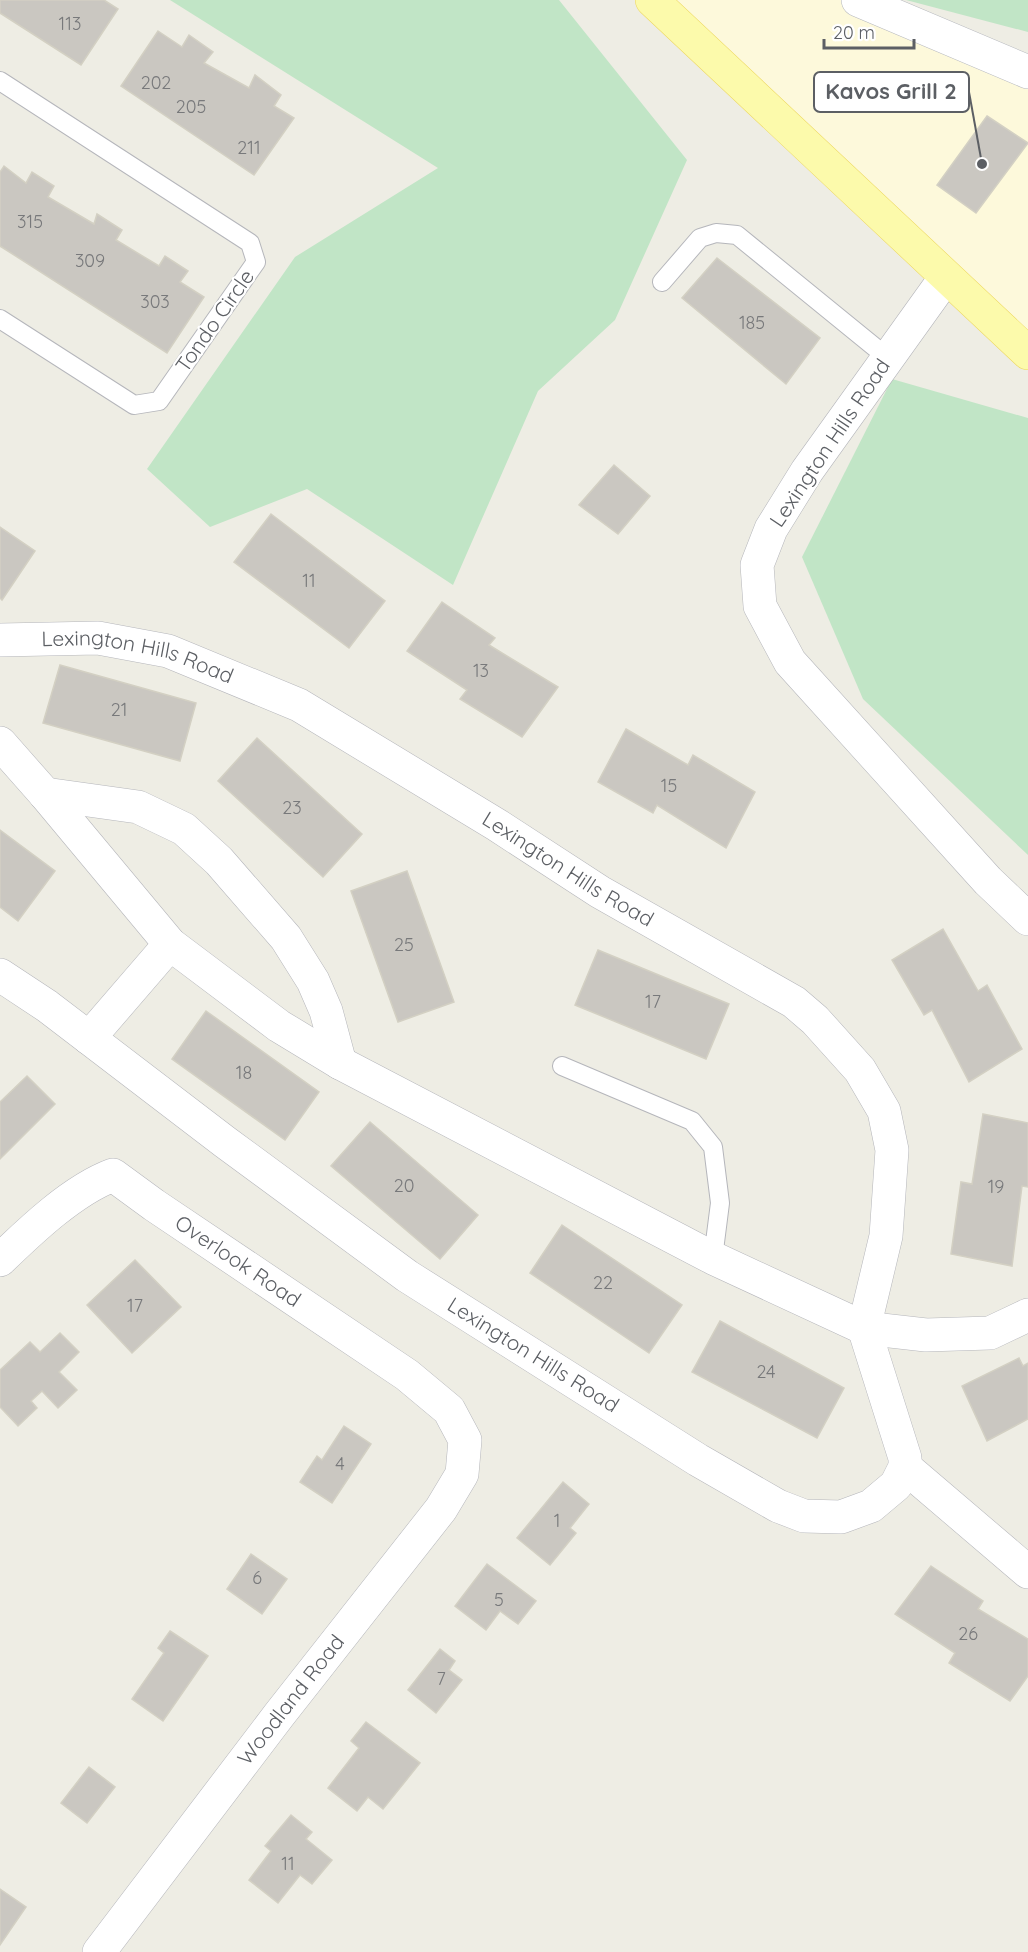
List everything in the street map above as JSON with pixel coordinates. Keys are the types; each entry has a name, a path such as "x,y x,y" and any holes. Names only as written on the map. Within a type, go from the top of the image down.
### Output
{"main road":[{"path":"652,0 1028,353"}],"street":[{"path":"858,0 1028,72"},
{"name":"Lexington Hills Road","path":"946,277 807,471 771,529 757,565 760,606 790,662 949,839 1028,920"},
{"name":"Lexington Hills Road","path":"0,640 98,638 168,651 298,705 497,825 600,892 794,1002 860,1070 884,1111 892,1150 886,1236 864,1328"},
{"path":"0,742 170,944 279,1026 340,1063 713,1258 864,1328 926,1335 990,1333 1028,1315"},
{"path":"45,794 138,807 184,829 219,861 286,938 313,981 326,1011 340,1063"},
{"path":"88,1038 170,944"},
{"name":"Lexington Hills Road","path":"0,975 47,1006 225,1142 408,1276 698,1460 778,1506 804,1516 842,1517 871,1506 897,1485 905,1467"},
{"name":"Overlook Road","path":"0,1260 28,1233 93,1183 113,1175 154,1205 408,1375 449,1410 465,1440"},
{"path":"864,1328 905,1458 905,1467 1028,1572"},
{"name":"Woodland Road","path":"99,1952 279,1715 441,1509 462,1474 465,1440"}],"lane":[{"name":"Tondo Circle","path":"0,81 250,243 256,262 159,400 134,405 0,318"},
{"path":"662,282 700,238 716,232 737,235 888,358"},
{"path":"562,1066 692,1121 699,1129 712,1147 720,1203 713,1258"}],"shaded area":[{"path":"652,0 858,0 1028,72 1028,353"}],"green space":[{"path":"170,0 559,0 687,160 615,320 538,391 453,585 307,489 210,527 147,469 295,257 438,168"},
{"path":"906,0 1028,0 1028,32"},
{"path":"892,379 1028,418 1028,855 863,699 802,557"}],"building":[{"path":"0,0 104,0 118,9 81,65 0,13"},
{"path":"158,31 182,47 189,35 213,52 204,63 249,88 255,75 281,95 274,106 294,118 254,175 121,86"},
{"path":"987,116 1028,143 976,213 937,185"},
{"path":"4,166 26,183 32,172 54,186 48,197 94,224 97,214 122,230 116,240 159,266 165,256 188,271 180,282 204,297 167,353 0,246 0,172"},
{"path":"717,258 820,338 786,384 682,298"},
{"path":"614,465 650,496 618,534 579,505"},
{"path":"271,514 385,601 349,648 234,562"},
{"path":"0,527 35,551 2,600 0,598"},
{"path":"442,602 495,638 489,645 558,687 522,737 460,699 467,690 407,651"},
{"path":"60,665 196,703 180,761 43,723"},
{"path":"626,729 688,765 693,755 755,792 726,848 657,805 653,813 598,782"},
{"path":"257,738 362,834 323,877 218,781"},
{"path":"0,830 55,871 18,921 0,907"},
{"path":"407,871 454,1002 398,1022 351,891"},
{"path":"943,929 978,991 987,985 1022,1049 969,1082 932,1010 924,1015 892,960"},
{"path":"598,950 729,1004 706,1059 575,1005"},
{"path":"206,1011 319,1092 285,1140 172,1059"},
{"path":"27,1076 55,1104 0,1159 0,1102"},
{"path":"983,1114 1028,1123 1028,1187 1022,1186 1012,1266 951,1254 961,1182 972,1184"},
{"path":"370,1122 478,1215 440,1259 331,1166"},
{"path":"562,1225 682,1305 649,1353 530,1273"},
{"path":"135,1260 181,1307 132,1353 87,1305"},
{"path":"720,1321 844,1388 817,1438 692,1372"},
{"path":"60,1333 79,1352 59,1372 77,1390 58,1408 42,1391 31,1401 37,1408 18,1426 0,1407 0,1370 30,1342 40,1352"},
{"path":"1019,1358 1023,1366 1028,1363 1028,1419 987,1441 962,1386"},
{"path":"344,1426 371,1444 332,1503 300,1482 317,1456 322,1460"},
{"path":"563,1482 589,1504 570,1528 576,1533 550,1565 517,1538"},
{"path":"251,1554 287,1579 262,1614 227,1589"},
{"path":"487,1564 536,1601 518,1624 500,1611 486,1630 455,1606"},
{"path":"931,1566 983,1601 978,1609 1028,1639 1028,1676 1010,1701 949,1663 955,1653 895,1614"},
{"path":"170,1631 208,1656 163,1721 132,1699 164,1653 158,1648"},
{"path":"440,1649 455,1661 449,1670 462,1680 436,1713 408,1690"},
{"path":"366,1722 420,1763 383,1809 368,1797 357,1811 328,1788 359,1748 351,1741"},
{"path":"89,1767 115,1787 87,1823 61,1803"},
{"path":"291,1815 312,1832 306,1839 332,1860 312,1884 300,1875 278,1903 249,1880 271,1851 265,1846"},
{"path":"0,1889 26,1907 0,1945"}],"place":[{"name":"Kavos Grill 2","path":"982,164"}]}
